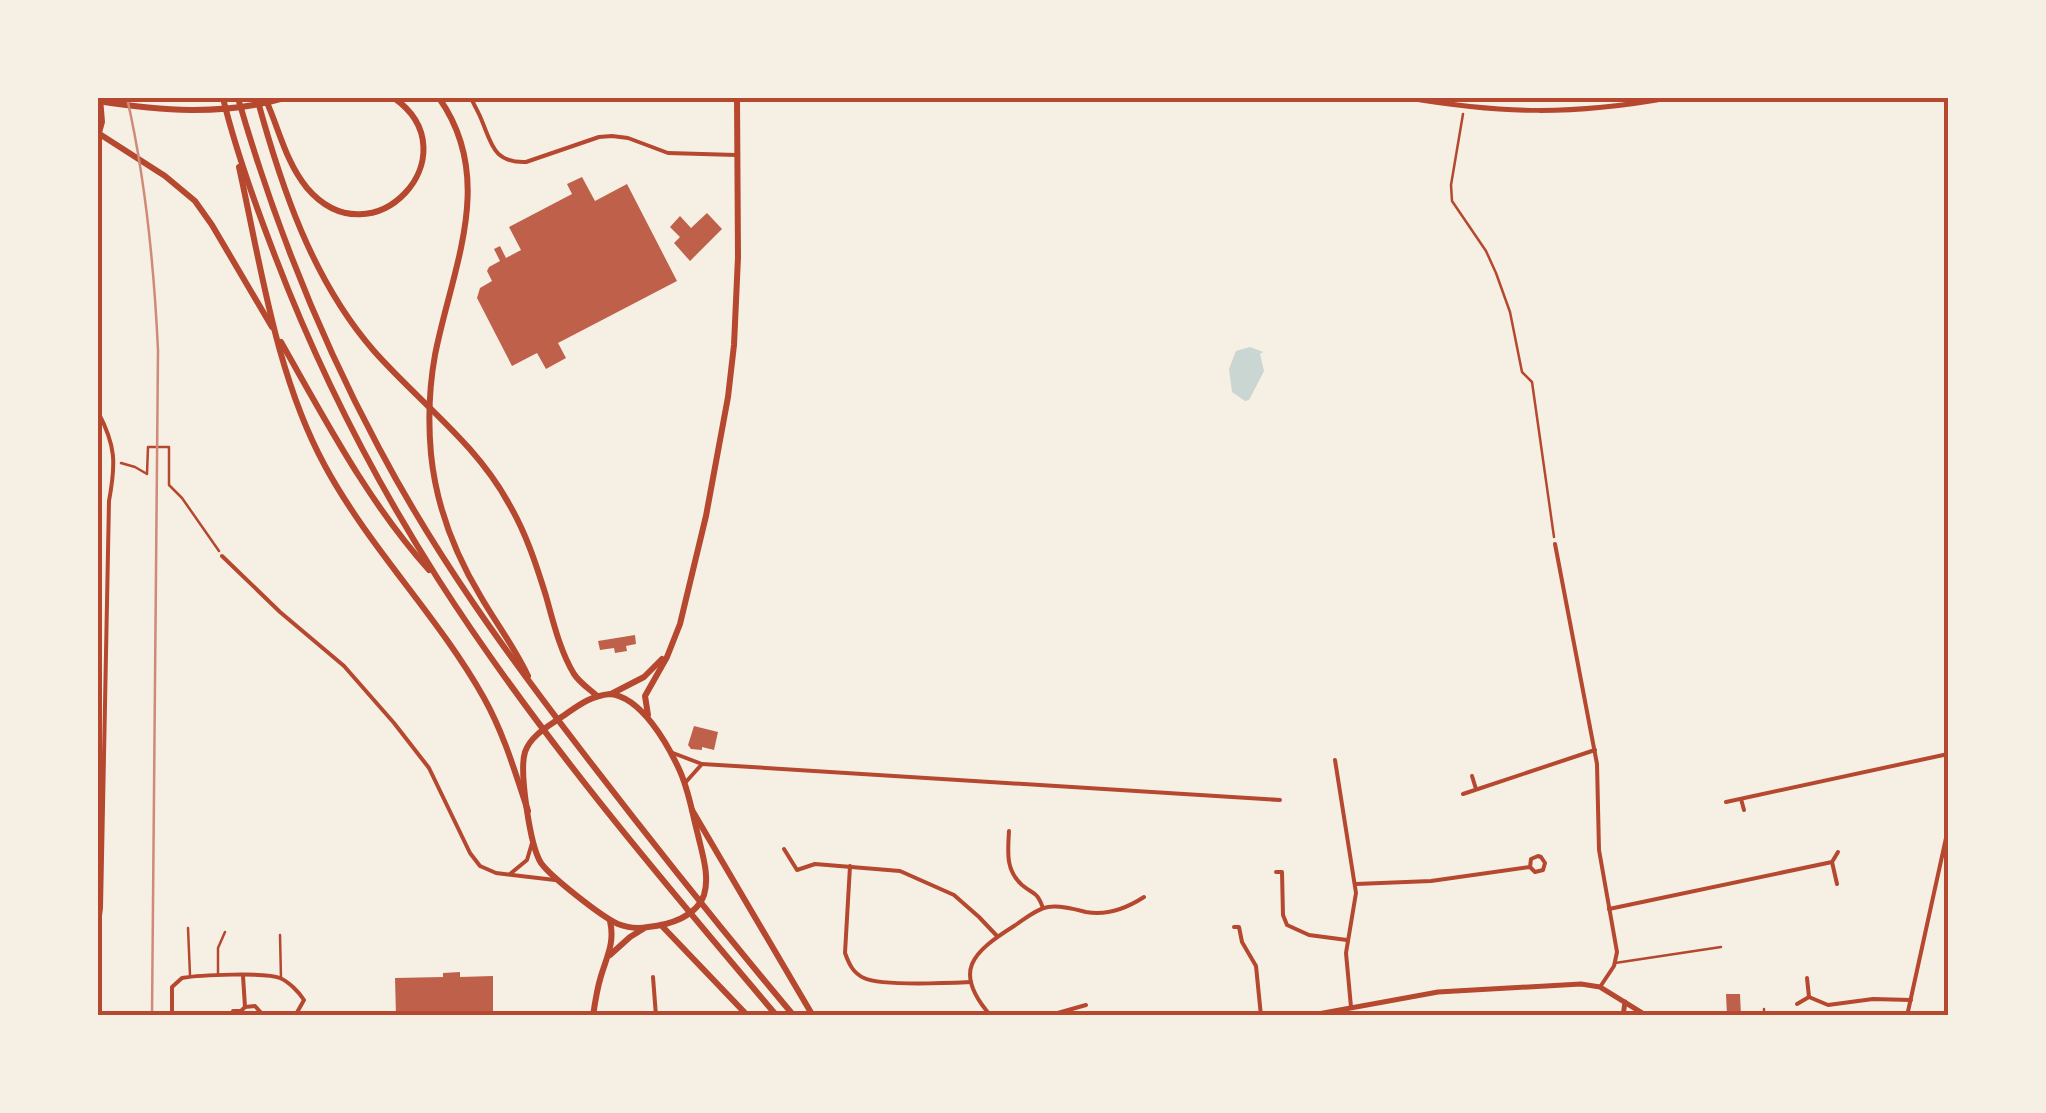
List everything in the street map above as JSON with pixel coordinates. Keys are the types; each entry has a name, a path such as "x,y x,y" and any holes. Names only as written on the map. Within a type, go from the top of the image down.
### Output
{"main road":[{"path":"146,98 174,98"},
{"path":"223,98 280,348 302,418 325,466 359,520 483,698 504,739 528,811"},
{"path":"238,98 295,270 352,396 438,550 541,700 794,1016"},
{"path":"261,98 290,162 308,189 334,210 360,214 398,202 420,172 420,130 411,112 394,98"},
{"path":"261,98 298,223 323,278 368,345 460,438 503,493 533,555 570,666 596,696"},
{"path":"99,99 149,108 197,110 284,98"},
{"path":"440,98 464,152 468,198 463,244 441,328 430,392 430,450 436,487 454,544 534,690"},
{"path":"650,722 645,696 680,624 706,516 728,397 736,302 737,98"},
{"path":"230,127 269,240 318,360 380,483 440,582 561,750 777,1016"},
{"path":"98,136 180,186 195,202 389,522 440,582"},
{"path":"610,694 637,706 650,722 670,752 692,810 705,870 704,895 686,916 661,925 628,928 610,920 547,870 532,841 522,774 524,754 539,733 596,696 610,694 644,677 672,646"},
{"path":"692,810 812,1016"},
{"path":"592,1016 612,940 610,920"},
{"path":"661,925 748,1016"},
{"path":"609,956 644,928"}],"street":[{"path":"471,98 492,147 503,158 515,162 612,136 668,153 738,155"},
{"path":"1409,98 1509,111 1611,107 1668,98"},
{"path":"98,136 103,122 99,99"},
{"path":"98,412 115,461 109,501 98,931"},
{"path":"1555,544 1595,750 1599,850 1617,952 1615,963 1600,987"},
{"path":"222,556 363,686 429,768 472,856 485,870 560,881"},
{"path":"1463,794 1595,750"},
{"path":"670,752 702,764 1280,800"},
{"path":"1726,802 1948,754"},
{"path":"1335,760 1356,884 1347,940 1351,1007"},
{"path":"684,784 702,764"},
{"path":"1472,776 1476,789"},
{"path":"1742,798 1744,810"},
{"path":"1907,1016 1948,829"},
{"path":"1009,831 1009,866 1017,879 1037,894 1043,908"},
{"path":"510,874 528,860 532,841"},
{"path":"784,850 796,870 811,864 894,869 959,899 998,936"},
{"path":"1837,884 1832,862 1838,852"},
{"path":"996,857 1008,857"},
{"path":"1609,909 1832,862"},
{"path":"850,866 846,953 858,974 874,982 971,982"},
{"path":"1356,884 1430,882 1530,867"},
{"path":"1276,872 1282,872 1284,918 1292,928 1309,935 1347,940"},
{"path":"991,1016 976,998 971,982 976,955 984,945 1043,908 1098,914 1125,908 1144,897"},
{"path":"1098,914 1098,923"},
{"path":"1234,927 1239,927 1242,942 1256,966 1261,1016"},
{"path":"1286,935 1292,928"},
{"path":"172,1016 172,988 190,976 281,978 304,1000 296,1016"},
{"path":"243,976 245,1007"},
{"path":"654,978 656,1016"},
{"path":"1807,978 1809,997 1828,1005 1872,999 1911,1000"},
{"path":"1307,1016 1438,992 1581,984 1600,987 1648,1016"},
{"path":"1798,1004 1809,997"},
{"path":"1622,1016 1625,1002"},
{"path":"233,1011 255,1006 264,1016"},
{"path":"1046,1016 1082,1006 1082,1015"}],"lane":[{"path":"188,928 190,976"},
{"path":"218,976 218,948 226,932"},
{"path":"280,935 281,978"},
{"path":"1615,963 1721,947"}],"path":[{"path":"1464,108 1452,198 1496,272 1508,304 1522,372 1532,382 1555,544"},
{"path":"115,461 147,474 148,447 168,447 171,487 222,556"},
{"path":"1764,1009 1764,1016"}],"shaded area":[{"path":"1250,347 1263,352 1260,354 1264,371 1245,401 1232,392 1229,369 1236,351"}],"building":[{"path":"582,177 595,201 627,184 677,281 558,343 566,358 546,369 537,353 512,366 477,298 480,288 492,281 489,267 500,261 494,249 500,246 506,258 521,250 509,227 572,194 567,184"},
{"path":"707,213 722,229 690,261 674,243 680,237 670,227 680,216 691,228"},
{"path":"635,635 636,644 626,646 627,651 600,650 598,641"},
{"path":"694,726 718,732 714,750 691,749 688,745"},
{"path":"460,972 460,977 493,976 493,1016 396,1016 395,978 443,977 443,973"},
{"path":"1726,994 1740,994 1741,1016 1727,1016"}],"railway":[{"path":"127,98 148,223 158,350 152,1016"}]}
